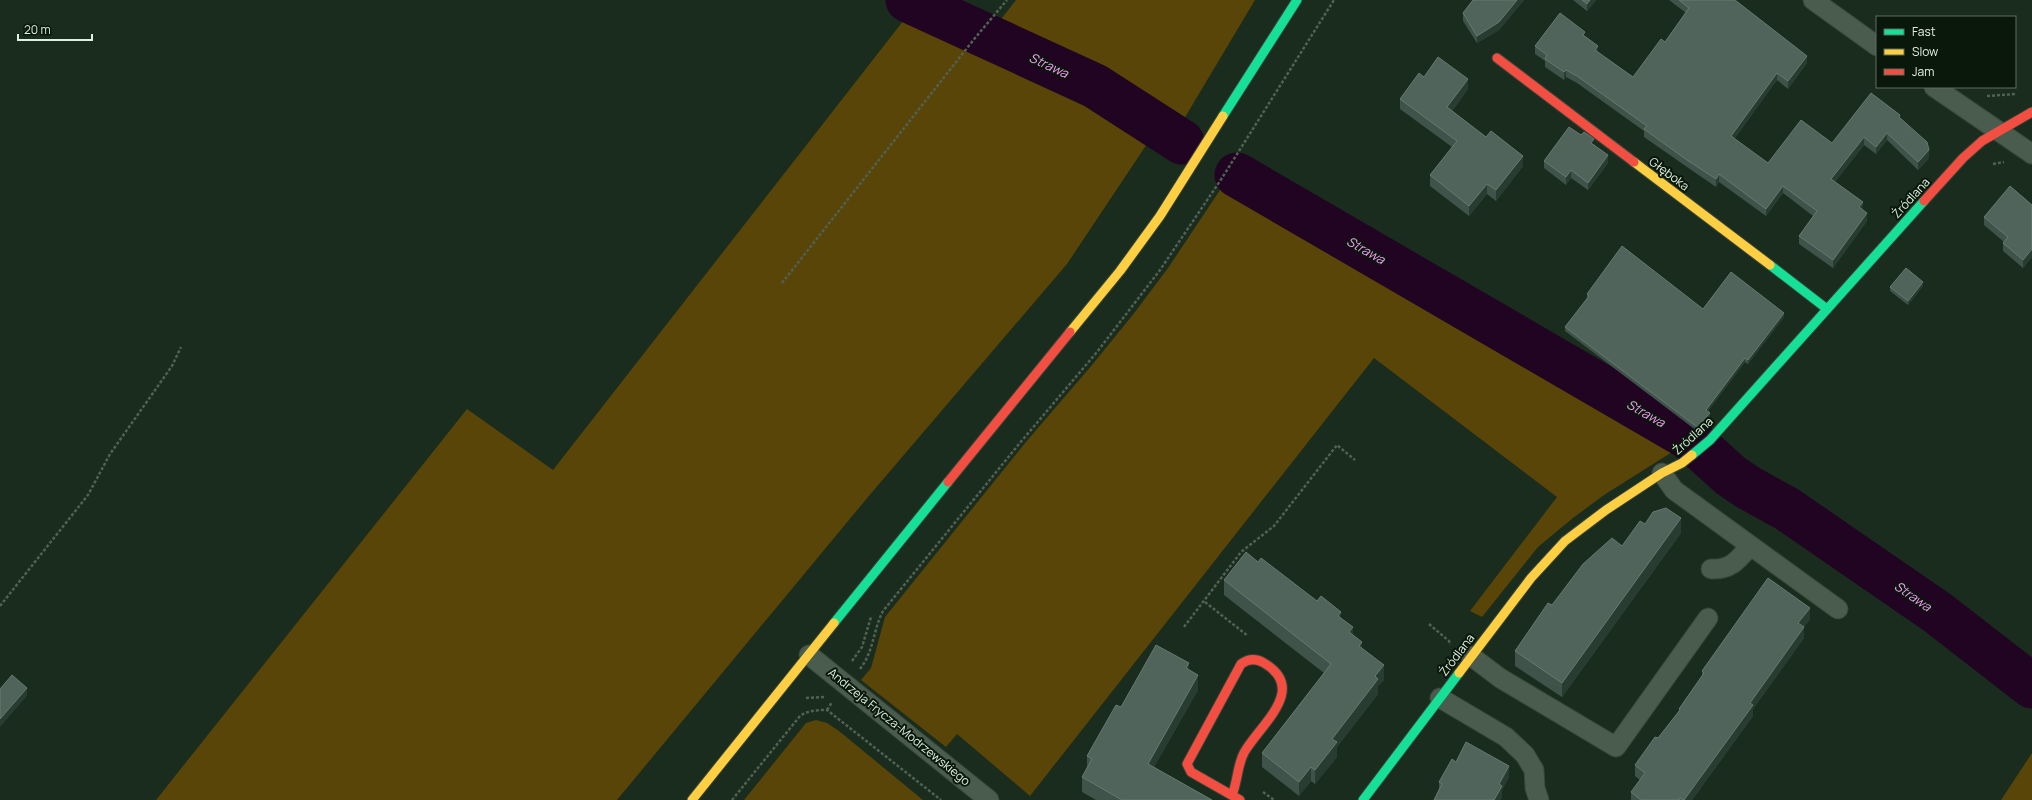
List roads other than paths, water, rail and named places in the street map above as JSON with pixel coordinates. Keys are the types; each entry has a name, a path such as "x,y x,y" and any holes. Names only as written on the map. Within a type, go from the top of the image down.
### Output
{"street":[{"path":"691,800 1120,271 1160,216 1297,0"},
{"path":"1813,0 1876,45"},
{"name":"Głęboka","path":"1497,58 1827,309"},
{"path":"1935,88 2032,154"},
{"name":"Źródlana","path":"1363,800 1531,578 1565,541 1606,510 1692,456 1710,440 1963,158 1982,141 2026,117 2032,112"},
{"path":"1662,474 1674,490 1838,608"},
{"path":"1711,569 1730,567 1735,564 1750,546"},
{"path":"1471,656 1500,678 1616,747 1708,618"},
{"name":"Andrzeja Frycza-Modrzewskiego","path":"808,655 839,695 989,800"},
{"path":"1232,795 1238,782 1241,761 1245,752 1274,711 1284,693 1282,678 1278,672 1254,658 1247,659 1240,664 1187,764 1191,772 1240,800"},
{"path":"1440,698 1506,737 1525,755 1534,770 1534,796"}],"waterway":[{"name":"Strawa","path":"908,0 1095,86 1182,142"},
{"name":"Strawa","path":"1237,175 1688,437 1731,476 1749,488 1787,509 1938,613 2032,686"}]}
